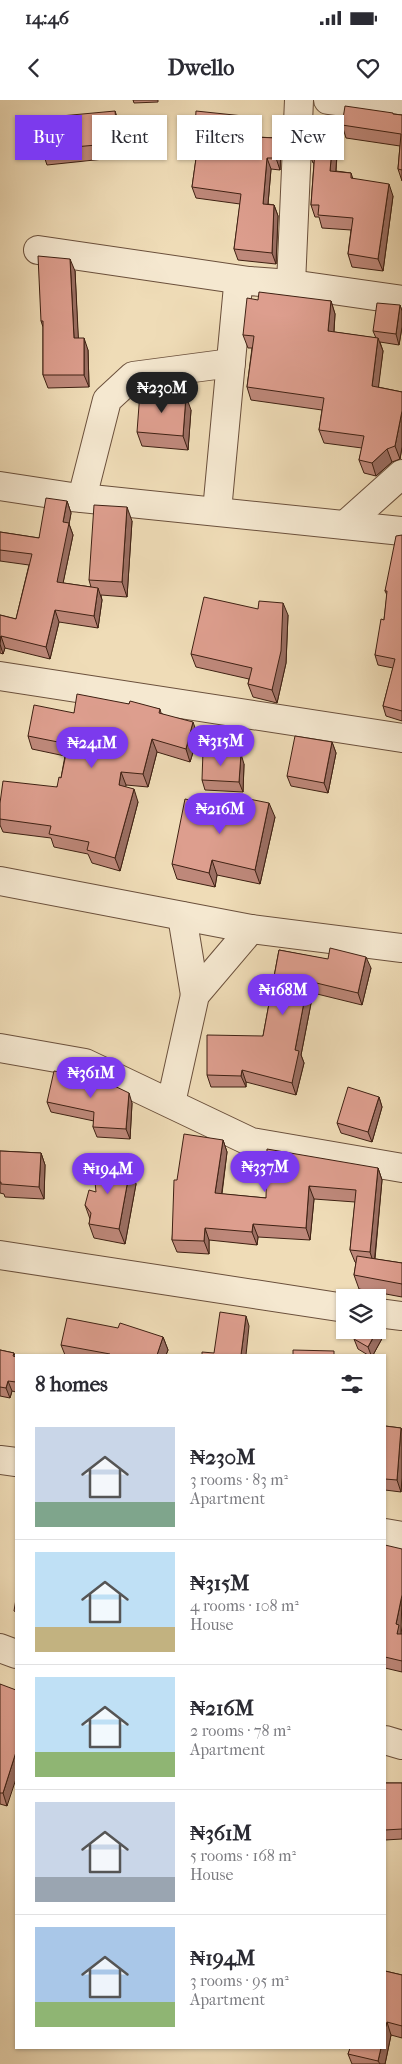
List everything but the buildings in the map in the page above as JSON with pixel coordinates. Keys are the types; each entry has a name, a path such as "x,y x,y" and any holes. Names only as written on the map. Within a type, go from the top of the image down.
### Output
{"street":[{"path":"291,284 299,100"},
{"path":"328,100 402,110"},
{"path":"38,250 249,281 291,284 402,300"},
{"path":"217,511 238,286 249,281"},
{"path":"82,498 107,400 133,376 231,363"},
{"path":"345,525 402,474"},
{"path":"0,486 82,498 402,531"},
{"path":"0,676 402,738"},
{"path":"0,881 252,929 402,948"},
{"path":"0,897 33,887"},
{"path":"171,1103 195,995 182,916"},
{"path":"195,995 252,929"},
{"path":"0,1048 85,1062 251,1142 402,1168"},
{"path":"0,1255 336,1307"},
{"path":"386,1314 402,1316"},
{"path":"0,1460 15,1462"},
{"path":"386,1533 402,1536"},
{"path":"0,1648 15,1654"},
{"path":"386,1740 402,1744"}]}
